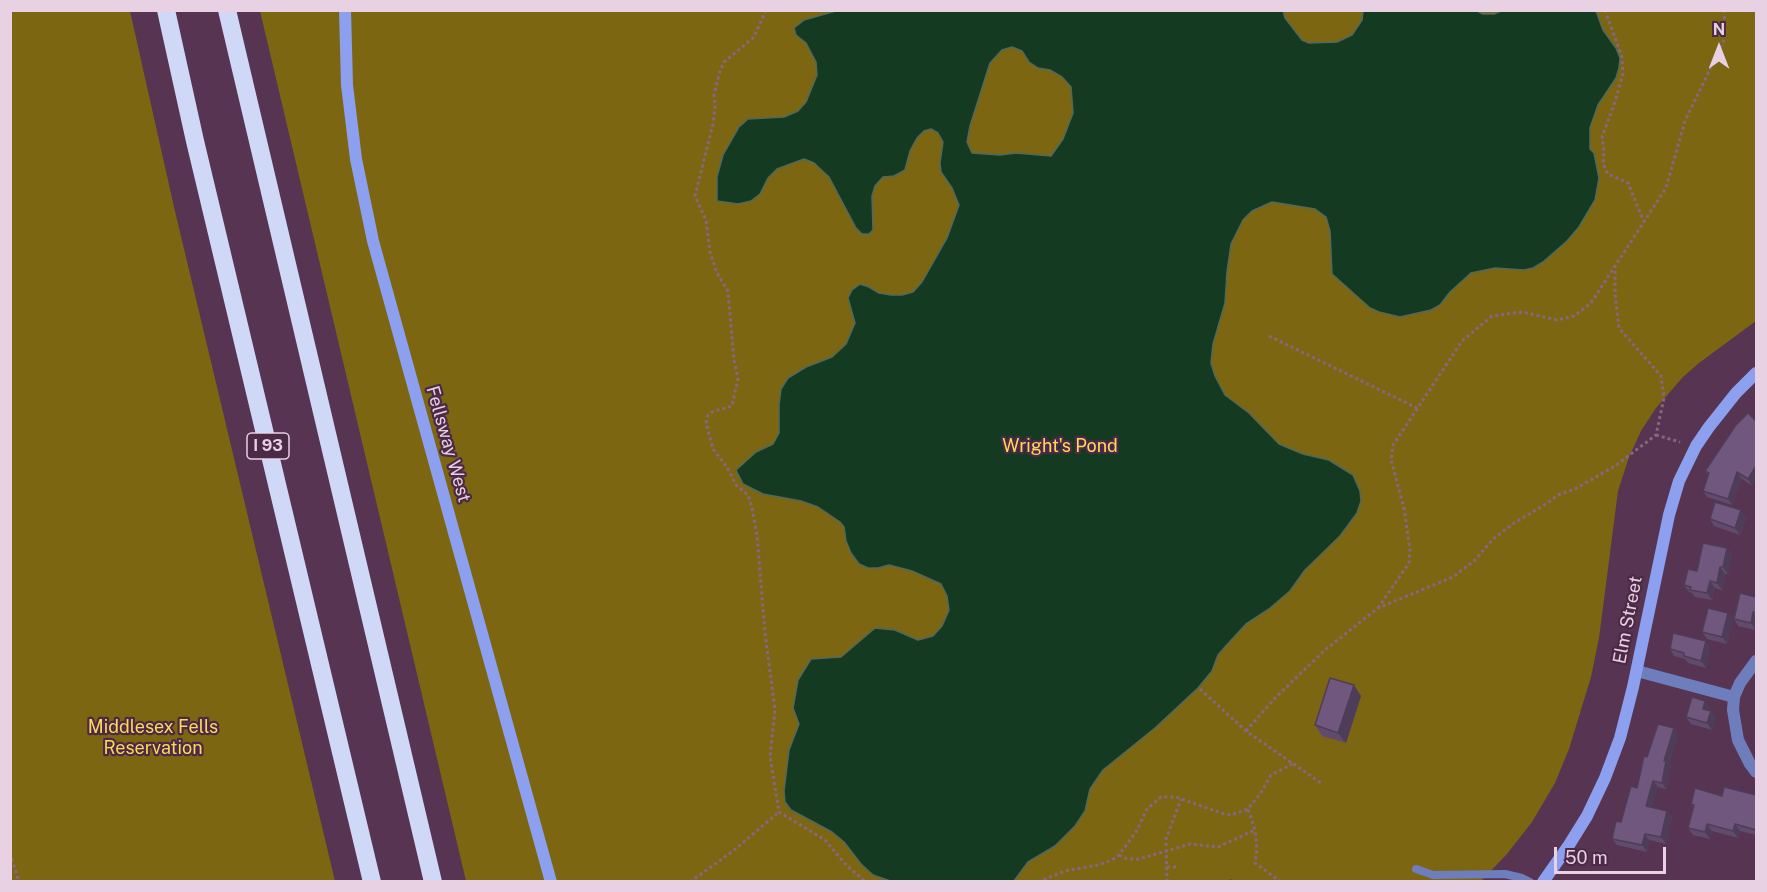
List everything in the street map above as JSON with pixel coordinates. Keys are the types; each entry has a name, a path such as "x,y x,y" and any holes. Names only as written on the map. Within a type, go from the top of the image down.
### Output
{"highway":[{"name":"I 93","path":"166,10 372,882"},
{"path":"227,10 433,882"}],"main road":[{"name":"Fellsway West","path":"345,10 347,84 356,159 373,241 551,882"},
{"name":"Elm Street","path":"1543,882 1587,816 1620,738 1637,671 1666,525 1679,481 1696,446 1722,408 1754,380"}],"street":[{"path":"1756,661 1740,683 1734,697 1733,710 1738,740 1749,764 1756,772"},
{"path":"1637,671 1734,697"}],"lane":[{"path":"1416,869 1434,875 1505,874 1530,882"}],"path":[{"path":"766,10 754,37 724,62 714,94 714,114 695,196 706,220 710,252 717,273 728,291 730,305 733,351 738,378 735,398 732,406 708,415 706,423 713,449 727,467 736,485 748,495 752,508 757,535 764,622 775,710 770,749 779,812"},
{"path":"1605,10 1622,57 1623,74 1602,137 1604,170 1628,183 1644,222"},
{"path":"1378,608 1409,562 1408,531 1391,460 1393,445 1462,341 1492,316 1522,312 1557,320 1574,316 1591,303 1666,188 1685,121 1725,38 1724,10"},
{"path":"1246,731 1275,698 1325,650 1378,608 1453,577 1475,560 1493,539 1514,523 1558,495 1575,489 1615,466 1656,435 1664,398 1661,376 1619,328 1615,267"},
{"path":"1269,336 1417,408"},
{"path":"1656,435 1680,442"},
{"path":"1200,689 1246,731 1322,783"},
{"path":"1038,882 1065,871 1107,863 1119,855 1136,831 1147,809 1156,799 1171,796 1231,815 1248,809 1271,776 1292,764"},
{"path":"1167,882 1166,840 1181,799"},
{"path":"1248,809 1255,830 1257,849 1255,863 1281,882"},
{"path":"690,882 733,851 779,812"},
{"path":"779,812 825,840 846,865 866,882"},
{"path":"1119,855 1127,859 1139,859 1194,844 1218,847 1255,830"},
{"path":"10,853 19,882"},
{"path":"1167,867 1176,867"}],"green space":[{"name":"Middlesex Fells Reservation","path":"10,11 130,11 174,207 335,881 11,881"},
{"name":"Wright's Pond","path":"260,11 1756,11 1756,321 1683,377 1656,408 1641,431 1629,457 1618,491 1599,638 1591,677 1569,749 1555,783 1532,822 1507,854 1481,881 1232,882 1231,879 1225,882 466,881"}],"shaded area":[{"name":"Wright's Pond","path":"839,10 1283,10 1285,18 1302,40 1309,43 1337,42 1352,35 1362,20 1363,11 1477,11 1483,14 1494,14 1503,10 1596,11 1603,30 1620,58 1616,78 1598,105 1590,128 1590,149 1594,153 1599,178 1595,200 1579,227 1567,241 1533,268 1524,270 1495,268 1471,273 1450,292 1440,305 1431,310 1400,317 1370,308 1332,274 1330,231 1326,217 1315,209 1272,202 1252,211 1243,220 1231,244 1225,303 1213,344 1211,363 1215,376 1225,395 1249,413 1279,444 1303,454 1329,460 1353,475 1360,491 1361,501 1357,513 1340,536 1305,570 1290,591 1269,609 1246,624 1224,648 1218,655 1212,671 1198,688 1155,728 1103,770 1090,789 1085,811 1075,826 1055,846 1028,862 1014,881 893,882 873,875 832,832 791,810 785,802 784,791 789,750 799,724 793,708 798,680 811,659 841,657 875,628 895,630 918,640 933,636 942,626 949,610 947,596 941,584 912,571 889,565 868,568 859,564 851,553 844,527 840,522 818,507 801,501 763,494 743,484 736,470 756,452 773,444 779,433 781,389 788,378 806,367 832,357 846,344 855,323 848,298 852,290 860,284 879,293 891,295 913,292 922,282 947,238 959,205 952,188 941,172 943,142 938,133 931,129 924,131 917,138 910,151 905,170 894,176 883,177 875,186 872,196 873,230 869,234 862,234 856,228 829,177 814,163 804,159 777,169 768,178 760,194 751,201 738,204 717,201 717,177 723,155 739,127 748,119 784,117 798,111 806,102 817,75 816,62 806,43 796,35 794,28 804,20","holes":["1012,47 1022,51 1029,62 1062,77 1071,87 1073,113 1063,139 1051,156 972,153 967,142 970,126 990,63 1002,50"]}],"building":[{"path":"1748,413 1756,421 1756,466 1748,479 1737,472 1728,499 1703,491 1709,473 1705,471 1736,425"},
{"path":"1715,502 1741,510 1735,528 1710,519"},
{"path":"1703,543 1727,548 1717,583 1710,581 1707,593 1690,590 1691,587 1684,585 1688,569 1697,571"},
{"path":"1740,593 1756,597 1756,613 1753,612 1751,623 1734,619"},
{"path":"1708,608 1728,613 1722,637 1702,632"},
{"path":"1673,633 1706,641 1701,661 1670,649"},
{"path":"1330,678 1354,685 1338,733 1315,725"},
{"path":"1692,697 1705,701 1703,709 1711,711 1707,723 1686,717"},
{"path":"1658,724 1674,728 1664,761 1666,761 1662,783 1653,781 1646,806 1667,811 1661,837 1645,834 1642,845 1612,839 1616,821 1621,822 1631,786 1637,788 1644,756 1647,757"},
{"path":"1724,787 1756,795 1756,830 1735,824 1733,831 1707,824 1705,832 1688,828 1694,805 1691,804 1695,788 1722,796"}]}
